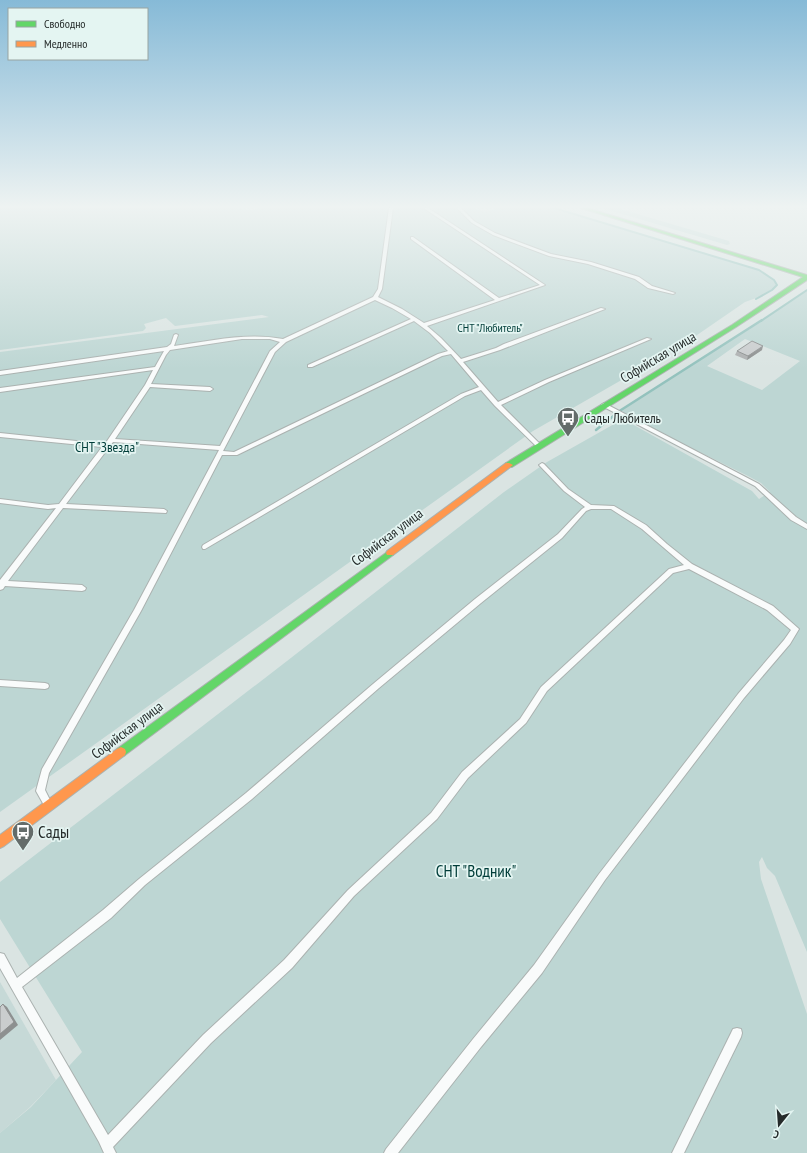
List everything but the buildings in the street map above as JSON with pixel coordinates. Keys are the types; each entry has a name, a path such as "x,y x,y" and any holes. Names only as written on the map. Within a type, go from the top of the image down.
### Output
{"main road":[{"path":"758,262 807,277"},
{"name":"Софийская улица","path":"0,842 497,472 538,445 702,347 807,277"}],"lane":[{"path":"50,806 40,790 45,772 136,611 273,351 284,341 375,298 380,289 383,262"},
{"path":"445,262 499,300"},
{"path":"424,325 543,285 508,262"},
{"path":"583,262 636,278 650,287 673,293"},
{"path":"375,298 394,306 424,325 461,361 497,405 538,445"},
{"path":"461,361 498,349 603,309"},
{"path":"310,366 414,319"},
{"path":"1,584 109,443 148,384 164,354 170,349 176,335"},
{"path":"0,372 242,338 270,338 284,341"},
{"path":"497,405 547,381 649,339"},
{"path":"0,435 221,451 234,454 440,355 451,352"},
{"path":"0,390 156,368"},
{"path":"148,384 210,389"},
{"path":"205,547 463,395 482,388"},
{"path":"604,405 757,485 772,497 794,520 807,527"},
{"path":"542,465 566,490 590,507"},
{"path":"0,501 48,507 61,506 164,511"},
{"path":"16,985 107,914 142,882 249,796 376,686 483,597 560,536 584,510 590,507 612,507 644,527 690,566 770,608 795,629 787,642 741,696 602,877 538,969 390,1153"},
{"path":"0,958 108,1149 206,1038 288,964 352,892 434,816 465,775 523,721 544,689 671,571 690,566"},
{"path":"1,584 82,588"},
{"path":"0,683 44,686"},
{"path":"678,1153 737,1033"}],"shaded area":[{"path":"0,982 56,1080 30,1107 0,1133"}],"green space":[{"path":"0,262 732,262 759,270 774,280 777,285 772,290 759,297 745,302 684,344 533,431 0,812 0,352 269,317 262,315 175,326 166,318 144,324 146,328 143,331 0,350"},
{"name":"СНТ \"Водник\"","path":"807,290 807,952 775,876 767,868 762,857 759,862 761,879 807,1014 807,1153 0,1153 0,1133 31,1107 82,1052 0,919 0,882 504,492 547,462 623,419 752,491 759,499 770,492 761,483 627,416 621,410 743,333","holes":["745,339 800,361 762,390 707,366"]}],"waterway":[{"path":"732,262 759,270 774,280 777,285 772,290 756,299"},
{"path":"761,321 807,290"},
{"path":"596,430 621,410 762,320"}],"traffic: fast":[{"path":"758,262 807,277"},
{"path":"509,465 734,326 807,277"},
{"path":"121,752 390,553"}],"traffic: slow":[{"path":"390,553 509,465"},
{"path":"0,842 121,752"}],"place":[{"name":"Сады Любитель","path":"568,438"},
{"name":"Сады","path":"23,852"}],"park label":[{"name":"СНТ \"Любитель\"","path":"490,328"},
{"name":"СНТ \"Звезда\"","path":"107,447"}]}
